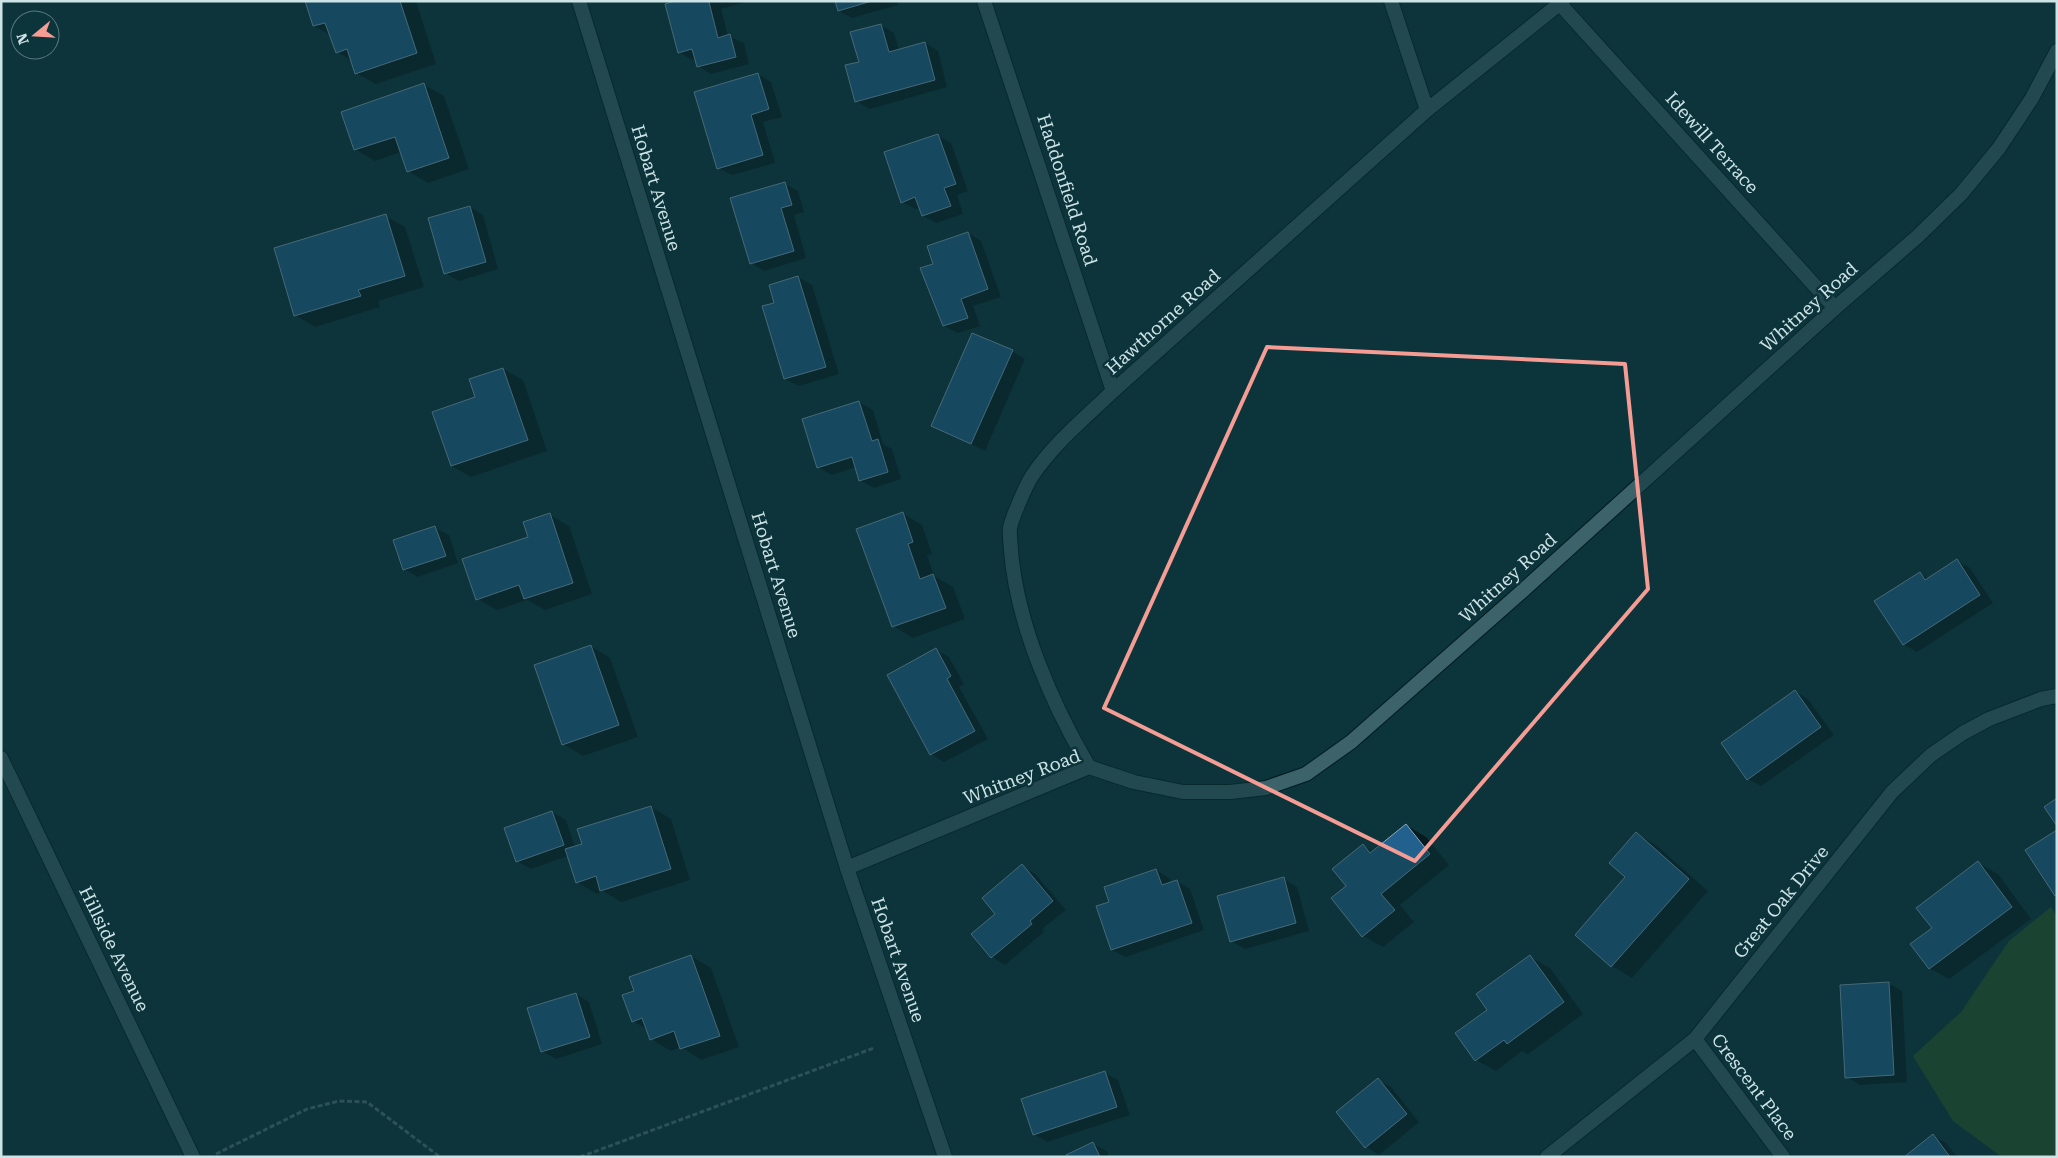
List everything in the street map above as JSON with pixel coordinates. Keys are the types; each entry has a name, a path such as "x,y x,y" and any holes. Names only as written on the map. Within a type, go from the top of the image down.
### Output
{"street":[{"name":"Hobart Avenue","path":"579,1 847,868 945,1157"},
{"name":"Haddonfield Road","path":"984,1 1113,391"},
{"path":"1391,1 1427,110"},
{"name":"Hawthorne Road","path":"1089,767 1069,734 1037,657 1022,613 1013,576 1010,528 1031,476 1068,433 1113,391 1427,110 1562,2"},
{"name":"Idewill Terrace","path":"1562,2 1835,308"},
{"name":"Whitney Road","path":"847,868 1089,767 1134,782 1183,792 1230,792 1266,788 1306,774 1351,742 1519,594 1835,308 1918,236 1961,194 1999,148 2032,98 2057,51"},
{"name":"Great Oak Drive","path":"1547,1157 1695,1040 1892,792 1931,755 1963,733 1989,719 2041,699 2057,696"},
{"name":"Hillside Avenue","path":"1,758 193,1157"},
{"name":"Crescent Place","path":"1695,1040 1783,1157"}],"path":[{"path":"580,1157 874,1048"},
{"path":"210,1157 307,1110 339,1101 367,1102 440,1157"}],"highlighted area":[{"path":"1267,347 1625,364 1648,589 1415,861 1104,708"}],"green space":[{"path":"2051,907 2057,917 2057,1157 2002,1157 1953,1121 1913,1056 1961,1012 2009,941"}],"building":[{"path":"305,1 400,1 417,53 355,74 347,49 336,53 325,23 313,26"},
{"path":"675,1 710,1 718,38 730,34 736,57 697,67 692,49 678,53 665,4"},
{"path":"835,1 872,1 838,11"},
{"path":"881,24 889,52 925,42 935,80 855,102 845,65 859,62 850,32"},
{"path":"758,73 769,109 751,115 763,155 717,169 694,92"},
{"path":"424,83 449,158 407,172 395,137 354,150 341,112"},
{"path":"938,134 956,184 944,188 951,206 922,216 915,197 901,203 884,152"},
{"path":"785,182 792,205 781,208 794,251 750,264 730,198"},
{"path":"470,206 486,262 444,274 428,218"},
{"path":"386,214 405,276 358,290 361,296 294,316 274,248"},
{"path":"968,232 988,289 961,299 968,318 943,326 920,268 933,264 927,246"},
{"path":"798,276 826,367 784,379 762,306 774,303 769,285"},
{"path":"972,333 1013,350 971,444 931,426"},
{"path":"503,368 528,440 451,466 432,412 475,397 469,379"},
{"path":"859,401 872,441 878,439 888,472 859,481 852,457 817,468 802,419"},
{"path":"903,512 913,542 908,544 920,579 933,574 946,608 892,627 856,529"},
{"path":"550,513 573,583 524,599 519,585 476,600 462,559 528,537 523,522"},
{"path":"435,526 446,556 403,570 393,540"},
{"path":"1957,559 1980,595 1903,645 1874,601 1920,572 1925,580"},
{"path":"591,645 619,725 562,745 534,665"},
{"path":"936,648 951,676 947,679 975,731 930,755 887,675"},
{"path":"1795,690 1821,727 1747,780 1721,743"},
{"path":"2057,798 2057,826 2044,807"},
{"path":"651,806 671,869 600,891 596,876 576,883 565,849 582,844 577,829"},
{"path":"552,811 564,845 516,862 504,828"},
{"path":"1406,824 1430,854 1381,894 1395,910 1362,937 1331,898 1346,886 1332,869 1363,844 1370,853"},
{"path":"2057,830 2057,895 2055,896 2025,850"},
{"path":"1636,832 1689,879 1611,967 1575,935 1625,877 1609,863"},
{"path":"1978,861 2012,907 1929,969 1910,944 1932,928 1916,908"},
{"path":"1022,864 1053,901 1030,921 1032,924 991,958 971,934 995,914 982,898"},
{"path":"1156,869 1162,885 1177,880 1192,923 1111,950 1096,906 1109,902 1104,887"},
{"path":"1284,877 1296,923 1230,942 1217,896"},
{"path":"691,955 720,1036 680,1049 674,1031 650,1040 642,1018 632,1022 622,995 634,991 629,977"},
{"path":"1530,955 1564,1002 1507,1044 1504,1040 1475,1061 1455,1033 1487,1010 1476,994"},
{"path":"1889,982 1894,1075 1845,1078 1840,985"},
{"path":"576,993 590,1037 541,1052 527,1008"},
{"path":"1105,1071 1117,1107 1033,1135 1021,1099"},
{"path":"1378,1078 1407,1114 1365,1148 1336,1112"},
{"path":"1933,1134 1950,1157 1904,1157"},
{"path":"1093,1142 1100,1157 1067,1157 1066,1155"}]}
